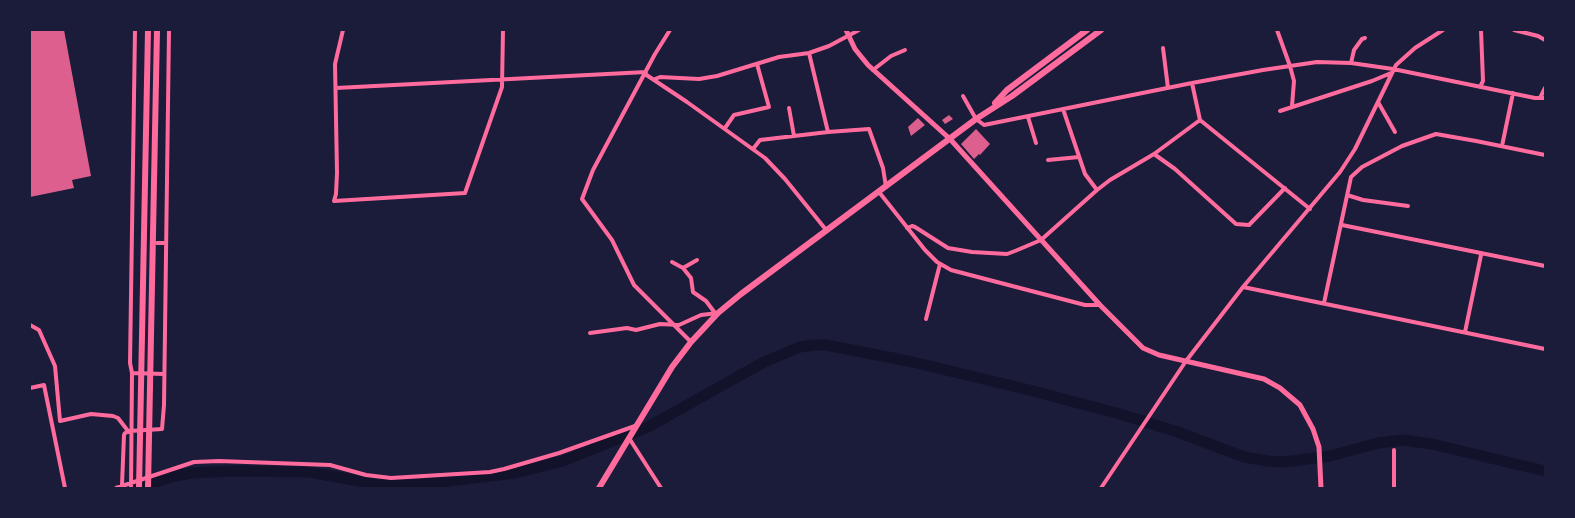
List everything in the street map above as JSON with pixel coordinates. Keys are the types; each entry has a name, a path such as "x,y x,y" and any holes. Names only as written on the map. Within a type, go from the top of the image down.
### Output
{"main road":[{"path":"139,488 148,30"},
{"path":"148,488 157,30"},
{"path":"989,109 1007,90 1087,30"},
{"path":"599,488 672,367 717,313 989,109 1012,96 1101,30"}],"street":[{"path":"131,488 133,388 130,363 131,243 135,30"},
{"path":"122,485 124,435 128,431 162,429 164,405 169,30"},
{"path":"343,30 335,64 336,187 334,200 465,193 501,94 503,80 503,30"},
{"path":"670,30 593,170 582,200 612,240 634,285 691,342"},
{"path":"846,30 859,55 873,70 950,139 1100,304 1143,348 1159,355 1264,379 1280,388 1300,405 1314,429 1319,447 1321,488"},
{"path":"655,79 660,77 699,79 739,70 779,57 808,53 828,46 859,30"},
{"path":"1277,30 1294,82 1292,106"},
{"path":"1280,111 1372,81 1392,71 1415,48 1444,30"},
{"path":"1480,30 1483,81 1480,87"},
{"path":"1514,30 1538,36 1545,40"},
{"path":"1352,63 1354,50 1362,39 1365,38"},
{"path":"1163,48 1168,88"},
{"path":"873,70 891,56 905,50"},
{"path":"808,53 828,132"},
{"path":"134,57 140,57"},
{"path":"162,58 168,58"},
{"path":"962,96 976,119 984,125 1192,83 1317,62 1352,63 1542,98 1545,88"},
{"path":"725,128 734,115 769,107 757,64"},
{"path":"1102,488 1186,360 1243,287 1332,183 1347,162 1392,71"},
{"path":"336,88 645,73 753,149 785,179 827,231"},
{"path":"1192,83 1200,120 1310,209"},
{"path":"1502,146 1514,93"},
{"path":"1378,102 1395,132"},
{"path":"789,108 794,136"},
{"path":"1063,109 1085,174 1097,190"},
{"path":"1028,117 1036,143"},
{"path":"907,228 915,227 948,248 972,252 1007,254 1041,240 1110,180 1154,154 1200,120"},
{"path":"753,149 760,140 869,128 883,168 886,187"},
{"path":"1324,303 1351,177 1362,167 1402,146 1436,134 1545,155"},
{"path":"1154,154 1175,169 1236,224 1250,225 1285,188"},
{"path":"1048,160 1079,157"},
{"path":"879,192 925,250 940,264 951,270 1085,305 1100,304"},
{"path":"1347,195 1363,200 1408,206"},
{"path":"1342,225 1481,255 1545,266"},
{"path":"131,243 138,243"},
{"path":"157,243 166,243"},
{"path":"1465,332 1481,255"},
{"path":"683,268 697,260"},
{"path":"672,262 683,268 691,278 693,292 706,301 717,313"},
{"path":"926,319 940,264"},
{"path":"1243,287 1545,349"},
{"path":"590,333 627,328 636,330 660,324 686,323 704,314 717,313"},
{"path":"30,325 39,330 55,366 60,421 91,414 113,416 118,418 128,431"},
{"path":"132,373 164,374"},
{"path":"30,388 44,385 64,488"},
{"path":"116,488 194,462 330,464 366,475 391,478 490,472 559,453 636,427"},
{"path":"628,441 661,488"},
{"path":"1394,450 1394,488"}],"building":[{"path":"30,30 64,30 91,176 72,180 74,188 30,197"},
{"path":"949,115 953,119 945,124 942,120"},
{"path":"918,118 925,125 911,136 908,127"},
{"path":"976,129 990,144 974,159 961,144"}],"waterway":[{"path":"138,488 170,477 191,473 234,471 309,472 375,484 415,485 515,473 563,461 648,427 764,362 800,347 814,345 826,345 913,362 1029,390 1120,414 1178,432 1244,457 1284,462 1330,456 1378,443 1402,440 1432,444 1545,471"}]}
